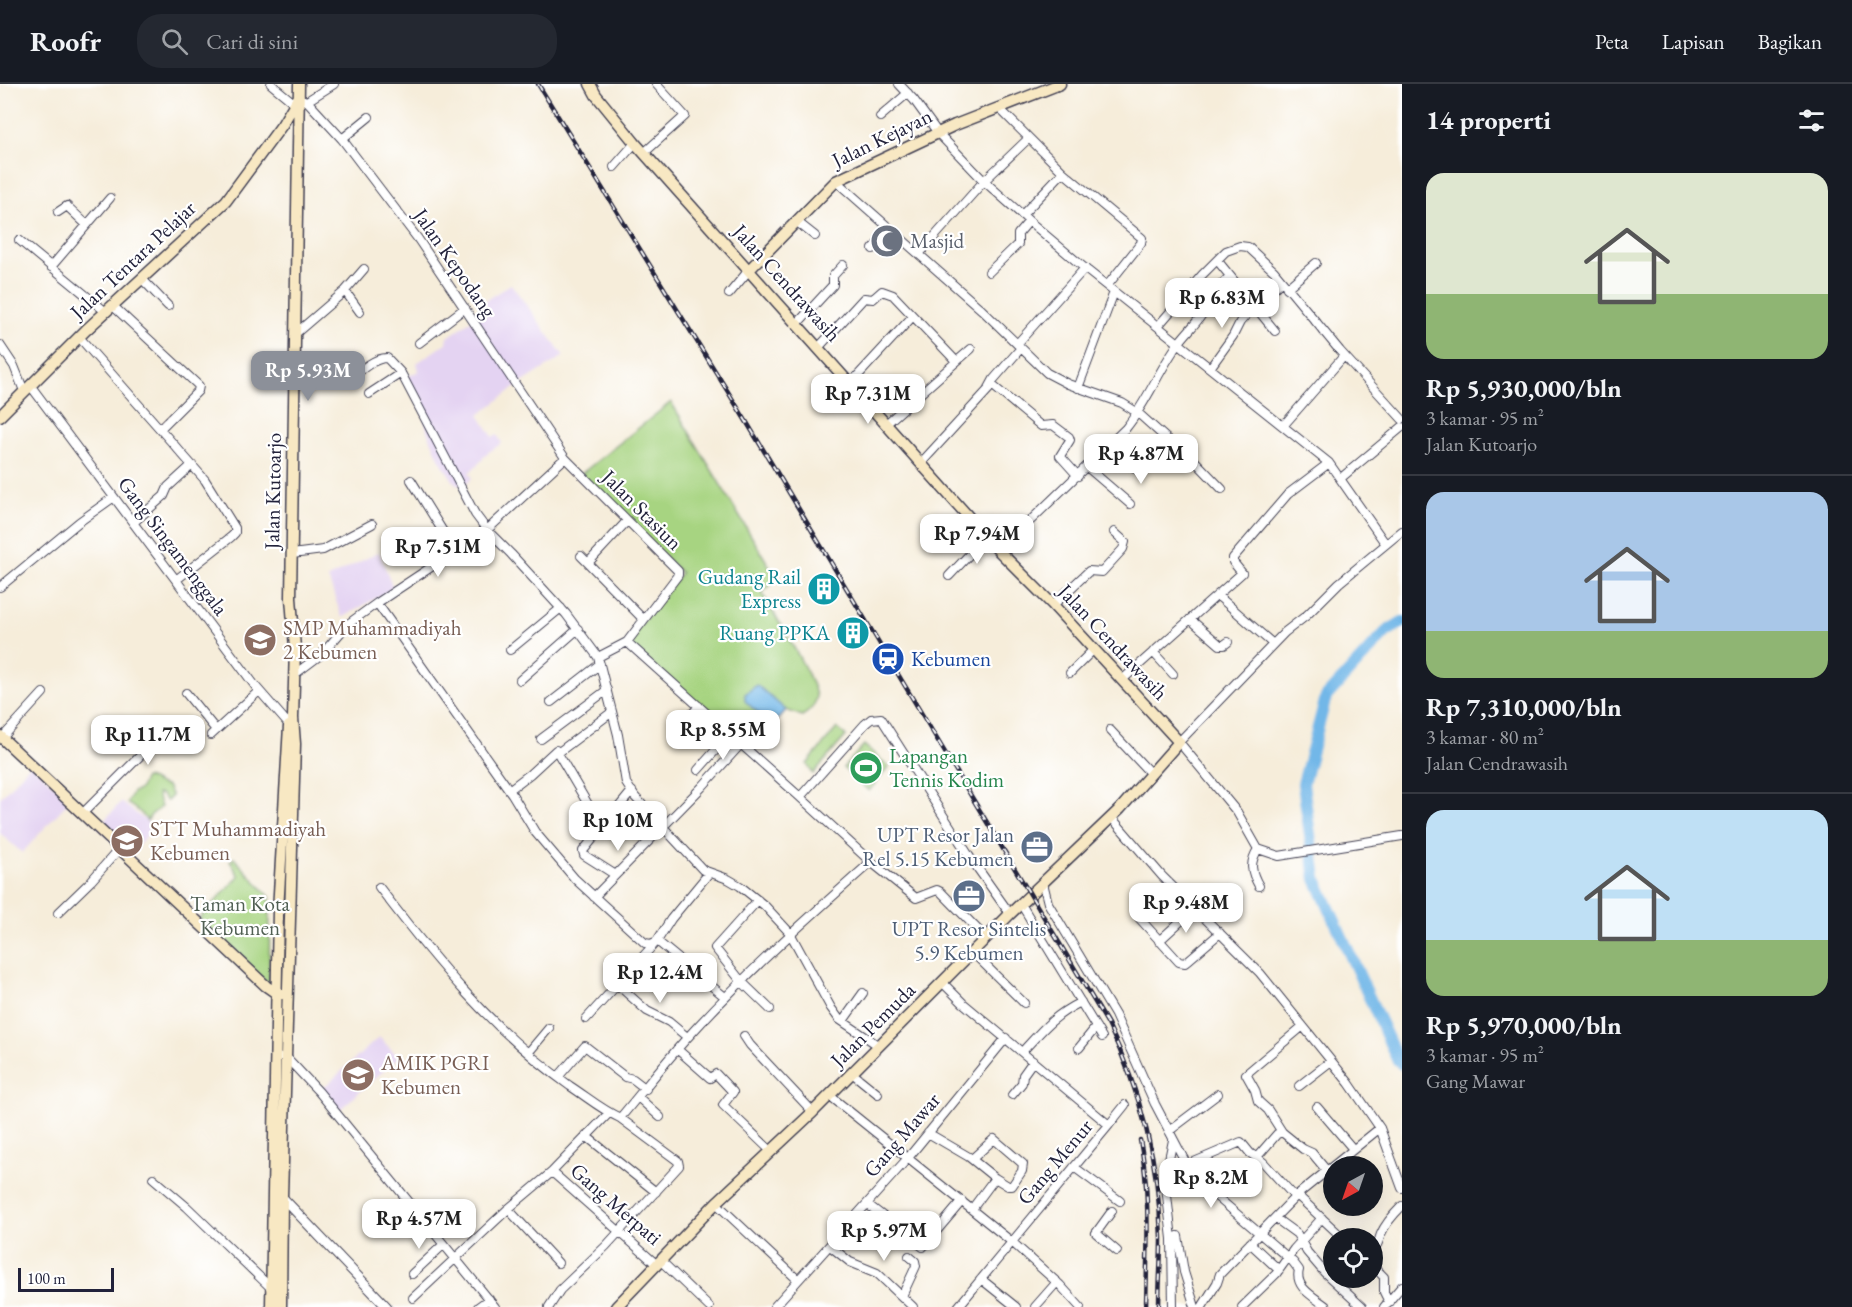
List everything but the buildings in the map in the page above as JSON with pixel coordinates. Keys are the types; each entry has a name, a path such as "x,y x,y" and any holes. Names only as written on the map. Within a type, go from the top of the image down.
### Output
{"main road":[{"name":"Jalan Kutoarjo","path":"280,1057 280,997 295,674 291,598 298,119 301,101 299,84"},
{"name":"Jalan Cendrawasih","path":"590,84 596,95 635,143 986,537 1053,605 1179,742"},
{"name":"Jalan Kejayan","path":"749,270 836,181 938,133 1060,84"},
{"name":"Jalan Tentara Pelajar","path":"0,416 79,337 225,201 301,101"},
{"path":"282,125 298,119"},
{"path":"1,737 280,997"},
{"name":"Jalan Pemuda","path":"616,1307 716,1203 813,1112 1010,914 1111,818 1179,742"},
{"path":"280,1057 281,1307"},
{"path":"271,1307 280,1057"}],"street":[{"name":"Jalan Kepodang","path":"271,84 301,101 342,139 418,239 565,458"},
{"path":"301,101 334,84"},
{"path":"644,153 685,116 656,84"},
{"path":"899,84 938,133 984,181 1022,215 1329,463 1385,543"},
{"path":"879,117 908,93"},
{"path":"999,108 1063,172 1142,238 1142,243 1111,289 1078,388"},
{"path":"342,139 369,117"},
{"path":"919,254 984,181 1029,138"},
{"path":"614,167 635,143"},
{"path":"1022,215 1063,172"},
{"path":"836,181 982,310 1047,373 1078,388 1122,403 1138,413 1194,460 1222,489"},
{"path":"51,267 110,198"},
{"path":"58,212 67,206 87,225"},
{"path":"796,221 815,236"},
{"path":"989,272 1018,244 1018,234 1029,221"},
{"path":"873,249 890,229"},
{"path":"19,240 51,267 110,309 199,386 198,391 160,428"},
{"path":"1158,326 1226,251 1240,246 1248,247 1259,255 1344,356 1402,419"},
{"path":"1217,260 1275,331"},
{"path":"1210,368 1233,336 1238,325 1254,306 1316,263"},
{"path":"797,324 833,285 833,276 843,265"},
{"path":"921,464 992,385 1019,346 1085,268"},
{"path":"295,334 345,291 364,269"},
{"path":"729,294 749,270"},
{"path":"999,551 1078,476 1138,413 1179,342 1207,307 1208,298 1230,276"},
{"path":"142,279 168,306"},
{"path":"345,291 360,312"},
{"path":"818,348 864,298 873,298 882,291 893,295 956,362"},
{"path":"418,343 465,308"},
{"path":"850,384 913,316"},
{"path":"79,337 205,480 235,528 235,533 176,580"},
{"name":"Gang Singamenggala","path":"0,345 27,388 111,500 134,522 259,691 292,724"},
{"path":"886,424 971,349"},
{"path":"1283,426 1344,356"},
{"path":"352,378 382,358 387,358 401,373 475,514 487,530 561,608 599,660 618,735 626,783 662,827 703,870 740,885 790,933 831,1008 843,1022 879,1046"},
{"path":"369,394 401,373"},
{"path":"992,385 1041,426 1053,425 1069,437 1070,440 1060,456 1078,476"},
{"path":"1341,478 1402,427"},
{"path":"1114,440 1126,451 1128,462 1140,472 1168,440"},
{"path":"295,674 323,653 348,624 487,530 565,458"},
{"name":"Jalan Stasiun","path":"565,458 678,571 678,575 627,642"},
{"path":"1122,680 1242,573 1233,562 1233,558 1288,494 1329,463"},
{"path":"134,522 164,496 168,488 192,465"},
{"path":"1087,467 1130,504"},
{"path":"411,480 455,551"},
{"path":"0,586 79,522 111,500"},
{"path":"588,564 627,521"},
{"path":"292,554 323,550 372,524"},
{"path":"1402,531 1339,583 1273,644 1179,742 1237,812 1258,849 1279,855 1402,836"},
{"path":"1053,605 1089,571 1102,572 1123,549 1125,542 1114,532"},
{"path":"950,576 986,537"},
{"path":"581,556 644,619"},
{"path":"1217,595 1273,644"},
{"path":"377,603 509,790 535,832 575,879 645,943 651,944 657,941"},
{"path":"510,651 561,608"},
{"path":"1190,619 1220,645 1228,642"},
{"path":"520,680 578,629"},
{"path":"551,702 599,660 627,642 871,862 916,898 937,890 941,892 986,938"},
{"path":"1070,673 1094,649"},
{"path":"1153,652 1173,674"},
{"path":"541,739 607,690"},
{"path":"186,693 213,732 259,691"},
{"path":"1,737 43,693"},
{"path":"674,735 699,706"},
{"path":"509,790 556,750 559,752 612,712"},
{"path":"800,797 865,724 871,719 881,718 969,856 1010,914"},
{"path":"1110,730 1151,774"},
{"path":"83,813 140,756 142,748 132,736 124,733 115,738"},
{"path":"698,770 730,734"},
{"path":"594,897 741,744"},
{"path":"559,752 589,806"},
{"path":"614,874 584,855 583,851 632,791"},
{"path":"1111,818 1171,886 1260,973 1304,1026 1380,1128 1402,1188"},
{"path":"58,913 91,881 119,849"},
{"path":"1258,849 1251,866 1259,886"},
{"path":"620,1118 687,1037 725,997 790,933 871,862"},
{"path":"586,1019 657,941 671,919 709,873"},
{"path":"1043,883 1048,903 1115,1015 1173,1140 1196,1179 1288,1257 1297,1266 1298,1278 1302,1287 1327,1307"},
{"path":"1171,886 1140,914 1142,921 1179,962 1184,964 1220,933"},
{"path":"380,887 432,956 491,1021 558,1077 609,1113 620,1118 678,1161 679,1166 560,1290 549,1307"},
{"path":"758,900 715,948 741,981 771,1009"},
{"path":"1021,904 1102,1036"},
{"path":"1160,941 1195,908"},
{"path":"657,941 725,997"},
{"path":"972,952 1024,1003"},
{"name":"Gang Menur","path":"942,982 963,1003 1109,1125 958,1307"},
{"path":"618,985 647,1011 669,1022 687,1037"},
{"path":"843,1022 864,993"},
{"path":"1022,1052 1052,1019 1081,1002"},
{"path":"1304,1026 1246,1074 1258,1101 1268,1110 1282,1132 1303,1149 1312,1152 1323,1166"},
{"path":"1079,1048 1096,1027"},
{"path":"528,1053 549,1028"},
{"path":"744,1036 813,1112"},
{"name":"Gang Mawar","path":"774,1307 908,1158 1006,1038"},
{"path":"558,1077 585,1046 625,1077 634,1080 646,1089"},
{"path":"677,1049 710,1077 716,1074 733,1092 723,1106 771,1151"},
{"path":"280,1057 324,1099 495,1307"},
{"path":"1012,1095 1022,1083 1022,1077 1033,1060"},
{"path":"1299,1086 1331,1061"},
{"path":"852,1073 878,1094"},
{"path":"1169,1131 1218,1094"},
{"path":"829,1095 1012,1242 1057,1282 1080,1307"},
{"path":"639,1097 660,1117"},
{"path":"1109,1125 1125,1105"},
{"path":"1317,1107 1353,1149"},
{"path":"413,1298 508,1209 552,1172 609,1113"},
{"path":"1345,1156 1380,1128"},
{"path":"1257,1157 1277,1134 1282,1132"},
{"path":"928,1133 972,1159 1008,1186 1012,1186 1022,1172 1023,1164 994,1139 972,1159"},
{"path":"586,1136 656,1192"},
{"path":"1173,1140 1165,1178 1176,1247 1195,1307"},
{"path":"1187,1165 1241,1142 1332,1228"},
{"path":"1074,1167 1120,1201"},
{"name":"Gang Merpati","path":"552,1172 709,1307"},
{"path":"1202,1307 1219,1276 1296,1196 1323,1174"},
{"path":"153,1178 270,1287"},
{"path":"972,1209 995,1178"},
{"path":"282,1197 387,1307"},
{"path":"867,1203 923,1247 962,1201"},
{"path":"716,1203 798,1280"},
{"path":"1383,1230 1402,1206"},
{"path":"508,1209 558,1263"},
{"path":"1112,1211 1096,1233 1117,1251"},
{"path":"1275,1218 1297,1234 1307,1252 1324,1272 1362,1307"},
{"path":"1242,1307 1278,1270 1322,1218"},
{"path":"1173,1307 1178,1236"},
{"path":"1250,1243 1278,1270"},
{"path":"412,1274 442,1245"},
{"path":"830,1246 850,1262 877,1273 914,1307"},
{"path":"902,1296 916,1266 915,1261 909,1256"},
{"path":"1383,1276 1386,1304"},
{"path":"981,1279 1016,1307"},
{"path":"1035,1307 1057,1282"},
{"path":"1386,1304 1402,1286"},
{"path":"479,1306 489,1299"}],"shaded area":[{"path":"511,284 564,356 517,386 479,415 493,437 497,435 502,443 483,456 483,459 469,473 472,477 469,482 460,486 454,482 440,460 427,431 423,406 406,377 419,371 417,363 446,343 447,338 473,319 471,316 482,308 483,302"},
{"path":"379,552 393,588 342,618 328,578"},
{"path":"31,764 70,800 22,853 0,833 0,798"},
{"name":"STT Muhammadiyah Kebumen","path":"121,802 154,827 128,856 98,827"},
{"name":"AMIK PGRI Kebumen","path":"379,1037 399,1057 337,1112 319,1092"}],"green space":[{"path":"671,402 777,579 762,593 802,662 816,698 813,707 802,716 786,710 750,752 627,642 681,573 581,474"},
{"path":"837,728 846,736 813,774 807,764"},
{"name":"Lapangan Tennis Kodim","path":"864,745 889,767 869,791 843,768"},
{"path":"145,778 167,786 172,796 167,801 161,794 157,794 161,807 147,821 141,813 127,803 133,792 139,790"},
{"name":"Taman Kota Kebumen","path":"234,858 270,897 269,986 199,919 239,876 230,861"}],"water":[{"path":"757,685 786,710 772,726 745,701 745,694"}],"waterway":[{"path":"1402,622 1386,632 1326,697 1303,784 1316,879 1397,1059 1402,1064"}],"railway":[{"path":"538,84 746,421 1108,1024 1130,1075 1152,1155 1161,1238 1159,1307"},
{"path":"1140,1140 1147,1202 1146,1307"}],"place":[{"name":"Masjid","path":"887,241"},
{"name":"Gudang Rail Express","path":"824,589"},
{"name":"Ruang PPKA","path":"853,633"},
{"name":"SMP Muhammadiyah 2 Kebumen","path":"260,640"},
{"name":"Kebumen","path":"888,659"},
{"name":"Lapangan Tennis Kodim","path":"866,768"},
{"name":"STT Muhammadiyah Kebumen","path":"127,841"},
{"name":"UPT Resor Jalan Rel 5.15 Kebumen","path":"1037,847"},
{"name":"UPT Resor Sintelis 5.9 Kebumen","path":"969,896"},
{"name":"AMIK PGRI Kebumen","path":"358,1075"}]}
